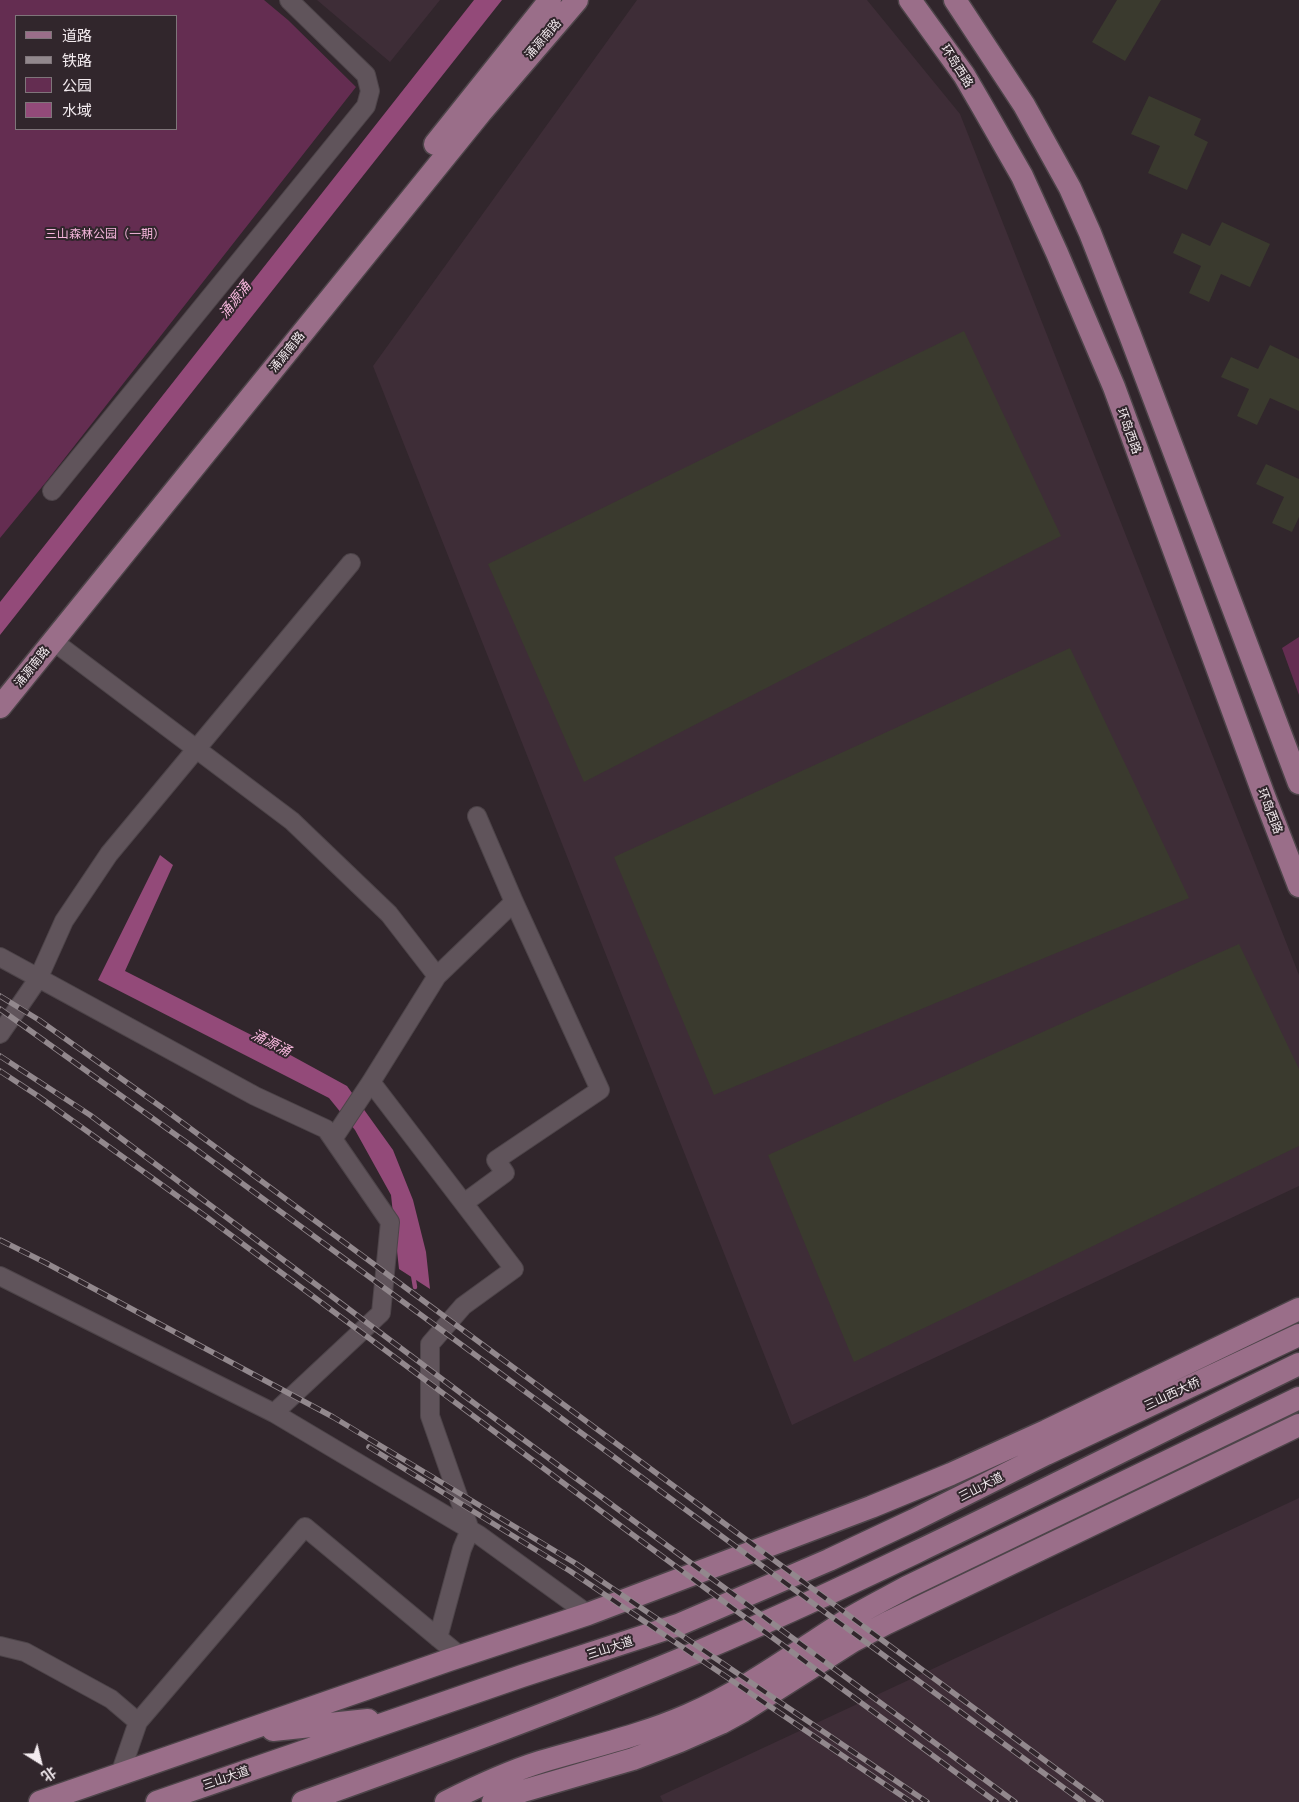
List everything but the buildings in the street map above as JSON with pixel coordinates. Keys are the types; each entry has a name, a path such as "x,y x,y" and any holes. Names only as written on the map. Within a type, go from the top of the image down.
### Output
{"main road":[{"name":"涌源南路","path":"0,692 147,504 550,0"},
{"name":"涌源南路","path":"0,707 475,119 576,0"},
{"name":"环岛西路","path":"910,0 982,106 1022,176 1058,253 1114,388 1299,886"},
{"path":"955,0 1024,105 1070,188 1090,233 1134,344 1299,783"},
{"path":"40,1802 460,1656 588,1614 871,1507 951,1474 1046,1431 1299,1309"},
{"name":"三山西大桥","path":"1046,1454 1299,1335"},
{"path":"303,1802 486,1736 703,1649 834,1590 1299,1364"},
{"path":"446,1802 506,1774 658,1728 726,1697 781,1665 846,1621 907,1587 1299,1398"},
{"path":"493,1802 633,1759 721,1723 743,1712 853,1641 1299,1425"},
{"name":"三山大道","path":"157,1802 678,1625 846,1552 1046,1454"},
{"path":"234,1735 409,1715"}],"street":[{"path":"52,491 366,106 370,91 366,76 289,0"},
{"path":"0,1034 38,979 64,921 109,854 350,563"},
{"path":"53,641 292,821 389,914 437,976"},
{"path":"464,1203 506,1173 496,1160 600,1090 477,816"},
{"path":"338,1132 437,976 514,902"},
{"path":"0,957 255,1096 326,1129 338,1132 390,1222 382,1313 274,1413"},
{"path":"366,1089 464,1203 514,1269 463,1306 430,1344 430,1416 470,1530 462,1549 438,1638"},
{"path":"0,1276 274,1413 470,1530 588,1614"},
{"path":"120,1774 138,1722 305,1527 460,1656"},
{"path":"0,1646 26,1652 111,1699 138,1722"}],"shaded area":[{"path":"317,0 440,0 390,62"},
{"path":"637,0 867,0 960,114 1299,975 1299,1186 792,1425 373,366"},
{"path":"1299,1498 1299,1802 663,1802 660,1796"}],"green space":[{"name":"三山森林公园（一期）","path":"0,0 264,0 288,20 356,87 0,538"},
{"path":"1299,637 1299,695 1282,648"}],"water":[{"path":"474,0 502,0 0,635 0,602"},
{"path":"160,855 173,865 125,971 283,1051 347,1086 393,1150 413,1200 426,1252 430,1289 399,1269 391,1195 355,1130 329,1098 98,980"}],"waterway":[{"name":"涌源涌","path":"413,1275 415,1287"}],"railway":[{"path":"0,996 39,1020 164,1109 1101,1802"},
{"path":"0,1009 190,1145 1083,1802"},
{"path":"0,1056 90,1115 482,1409 1015,1802"},
{"path":"0,1071 38,1096 208,1218 629,1532 996,1802"},
{"path":"0,1240 333,1417 575,1563 927,1802"},
{"path":"369,1447 570,1571 911,1802"}]}
